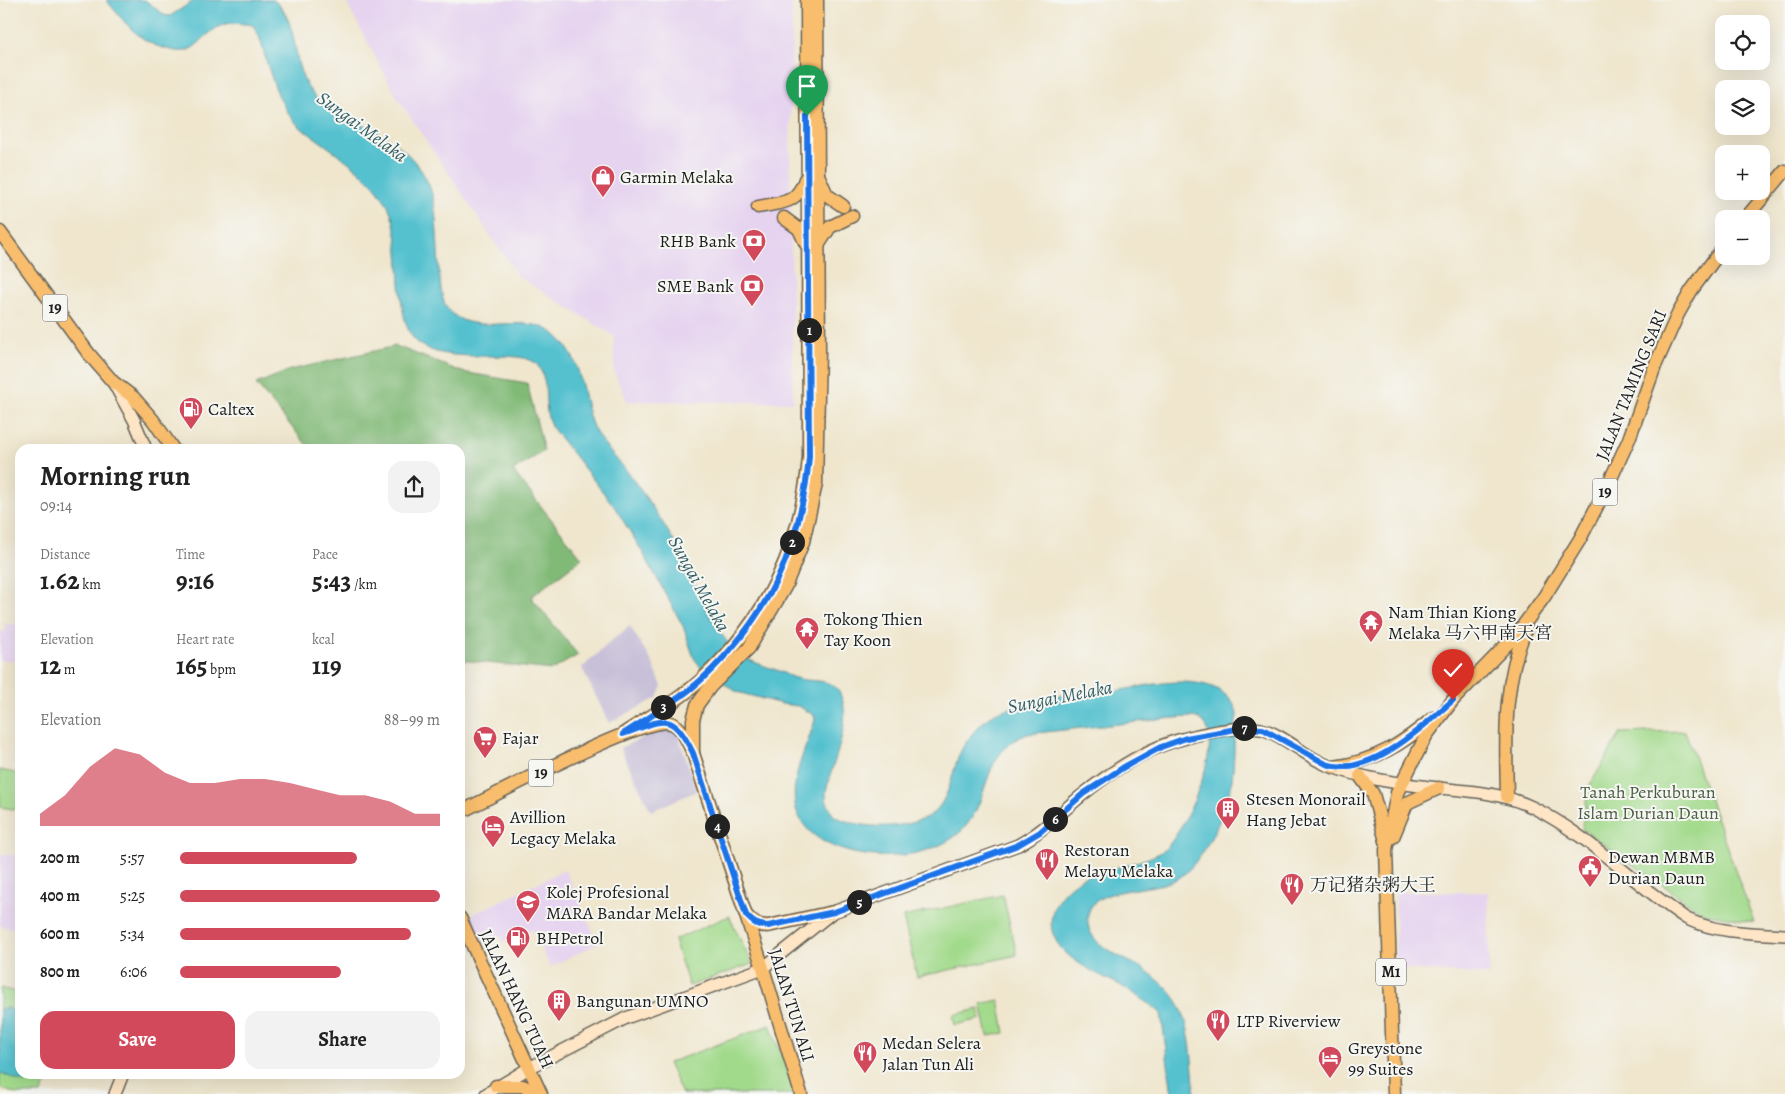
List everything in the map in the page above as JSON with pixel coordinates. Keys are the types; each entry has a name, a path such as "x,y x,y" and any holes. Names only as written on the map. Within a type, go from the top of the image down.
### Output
{"main road":[{"name":"19","path":"623,734 705,684 745,644 784,564 800,516 809,457 814,248 807,0"},
{"name":"19","path":"812,173 817,0"},
{"path":"1752,210 1785,170"},
{"path":"758,207 789,201 797,196 812,173 827,195 848,211 830,227 814,248 799,229 784,218"},
{"name":"19","path":"0,232 64,321 113,382 133,397 153,420 170,444"},
{"name":"JALAN TAMING SARI","path":"1401,783 1426,736 1453,700 1502,650 1536,609 1580,539 1608,485 1678,314 1691,291 1715,258"},
{"path":"1506,797 1505,724 1509,681 1521,642 1536,609"},
{"name":"19","path":"693,753 694,712 705,684"},
{"path":"1334,767 1364,762 1383,754 1422,728 1453,700"},
{"name":"JALAN TUN ALI","path":"465,810 623,734 655,723 670,722 679,728 693,753 763,968 801,1094"},
{"path":"1360,776 1376,801 1386,847"},
{"name":"M1","path":"1394,1094 1386,847 1394,805 1401,783"},
{"path":"1386,847 1407,803 1439,788"},
{"path":"746,915 752,922 760,926 768,926 834,912"},
{"name":"JALAN HANG TUAH","path":"465,929 540,1094"},
{"path":"496,1086 523,1086 540,1094"}],"street":[{"path":"113,382 134,420 144,444"},
{"path":"486,1094 496,1086 529,1068 635,1014 763,968 834,912 1018,845 1040,832 1083,794 1124,767 1173,742 1242,728 1263,729 1299,750 1334,767 1360,776 1506,797 1551,817 1687,919 1698,924 1732,931 1785,935"},
{"path":"115,1094 121,1079"}],"shaded area":[{"path":"345,0 792,0 790,173 793,402 627,401 614,371 614,336 518,276 398,99"},
{"path":"5,624 15,624 15,661 0,660 0,632 5,632"},
{"path":"630,626 652,662 662,686 657,698 609,723 582,668"},
{"path":"665,727 677,731 697,791 651,811 620,748"},
{"path":"0,854 15,856 15,929 0,926"},
{"name":"Kolej Profesional MARA Bandar Melaka","path":"565,870 598,943 550,967 532,929 503,942 500,935 478,945 465,918"},
{"path":"1396,892 1488,892 1489,975 1395,968"}],"green space":[{"path":"396,346 462,372 527,383 544,451 513,471 582,558 531,597 578,655 552,670 465,661 465,444 306,444 256,384 290,370"},
{"name":"Tanah Perkuburan Islam Durian Daun","path":"1685,731 1754,922 1703,913 1582,829 1588,788 1621,733"},
{"path":"0,770 15,773 15,809 0,807"},
{"path":"1003,895 1017,955 917,977 903,917"},
{"path":"729,916 752,964 689,986 674,940"},
{"path":"0,988 15,992 15,1079 48,1079 41,1094 16,1094 0,1088"},
{"path":"999,1000 1005,1033 988,1036 981,1004"},
{"path":"979,1009 981,1019 955,1025 953,1015"},
{"path":"770,1025 796,1094 682,1094 668,1063"}],"water":[{"name":"Sungai Melaka","path":"106,0 145,0 164,15 170,16 195,0 274,0 288,20 299,67 309,89 331,110 377,132 393,142 408,154 425,176 433,198 441,285 443,299 447,308 458,318 471,323 532,325 546,329 558,337 567,347 578,369 589,415 596,433 626,470 667,529 705,605 728,643 739,654 751,661 791,677 831,684 839,692 843,703 843,729 826,792 826,800 833,815 854,823 878,826 903,825 925,818 940,806 948,790 960,753 969,739 994,714 1008,709 1042,704 1064,695 1097,694 1179,682 1206,685 1216,689 1234,704 1237,715 1230,791 1215,831 1200,856 1192,867 1172,881 1109,895 1097,901 1089,910 1088,924 1096,940 1112,953 1148,972 1164,985 1177,1001 1186,1021 1195,1094 1172,1094 1161,1013 1133,993 1080,964 1068,955 1059,946 1053,935 1051,922 1054,908 1060,898 1076,882 1086,876 1150,857 1165,849 1173,839 1192,805 1206,764 1209,745 1208,730 1201,720 1191,717 1174,718 1027,734 1012,742 994,763 980,801 966,826 950,839 930,849 907,855 858,854 836,847 816,837 802,822 796,810 794,797 798,771 815,720 814,715 798,706 782,704 737,692 703,670 694,658 683,626 642,551 614,506 551,426 548,419 544,381 539,367 531,360 518,357 462,356 444,353 427,348 414,339 407,327 403,312 397,238 388,206 374,185 365,176 300,127 289,114 277,93 259,36 253,25 232,23 222,25 192,48 176,51 148,42 126,23"},
{"path":"8,1008 15,1012 15,1079 0,1073 0,1009"},
{"path":"15,1079 31,1079 25,1083"}],"place":[{"name":"Garmin Melaka","path":"603,198"},
{"name":"RHB Bank","path":"754,262"},
{"name":"SME Bank","path":"752,307"},
{"name":"Caltex","path":"191,430"},
{"name":"Nam Thian Kiong Melaka 马六甲南天宮","path":"1371,643"},
{"name":"Tokong Thien Tay Koon","path":"807,650"},
{"name":"Fajar","path":"485,759"},
{"name":"Stesen Monorail Hang Jebat","path":"1228,830"},
{"name":"Avillion Legacy Melaka","path":"493,848"},
{"name":"Restoran Melayu Melaka","path":"1047,881"},
{"name":"Dewan MBMB Durian Daun","path":"1590,888"},
{"name":"万记猪杂粥大王","path":"1292,906"},
{"name":"Kolej Profesional MARA Bandar Melaka","path":"528,923"},
{"name":"BHPetrol","path":"518,959"},
{"name":"Bangunan UMNO","path":"559,1022"},
{"name":"LTP Riverview","path":"1218,1042"},
{"name":"Medan Selera Jalan Tun Ali","path":"865,1074"},
{"name":"Greystone 99 Suites","path":"1330,1079"}],"route":[{"path":"807,116 809,457 800,516 793,540 774,586 760,612 740,641 699,681 623,734 662,722 670,722 679,728 693,753 746,915 752,922 760,926 768,926 790,923 834,912 1007,850 1040,832 1083,794 1124,767 1142,756 1173,742 1242,728 1263,729 1318,761 1334,767 1350,765 1364,762 1383,754 1422,728 1453,700"}]}
